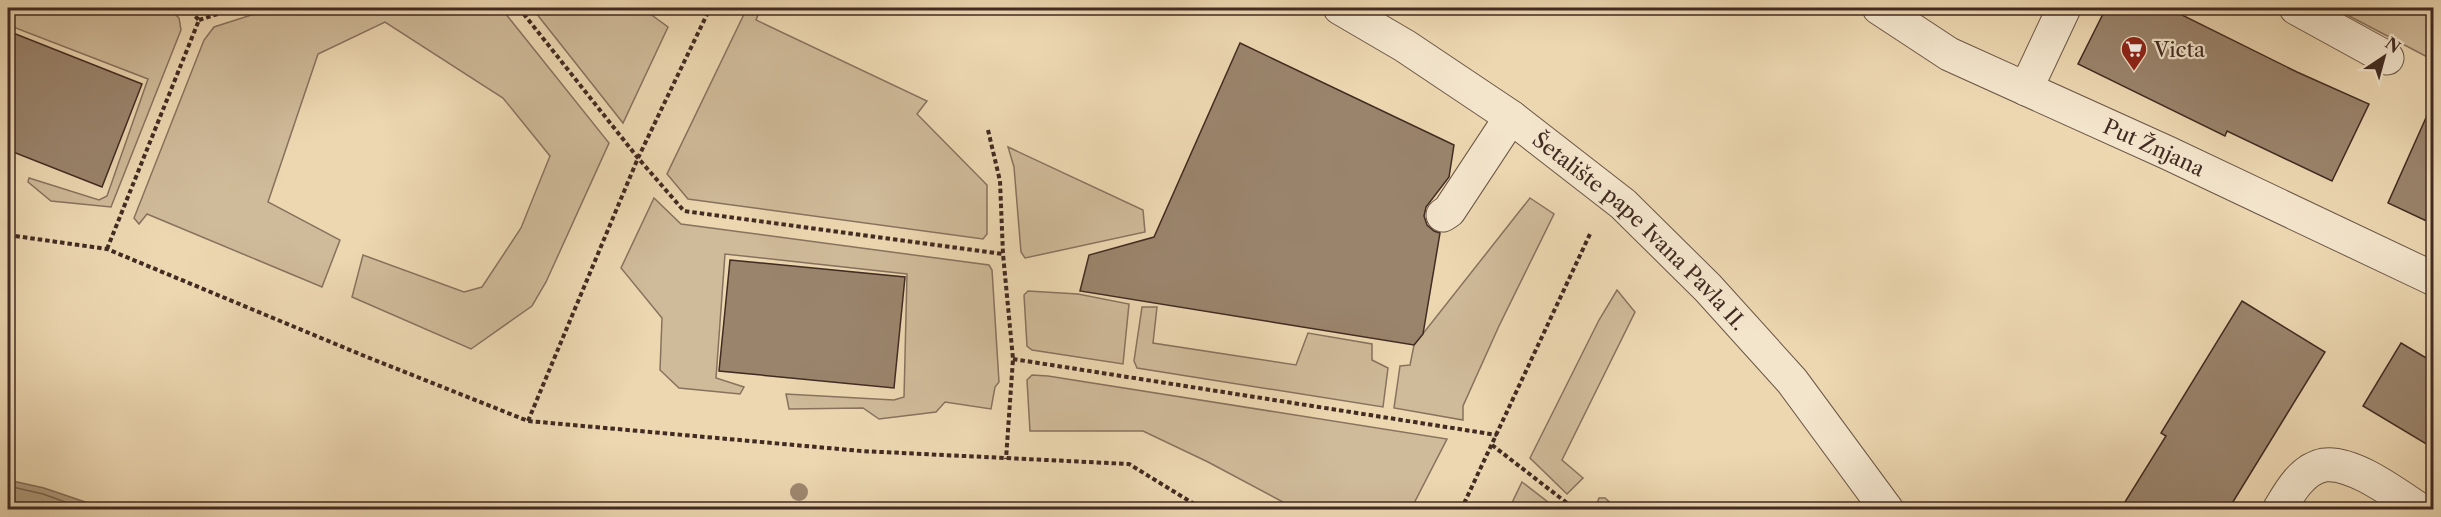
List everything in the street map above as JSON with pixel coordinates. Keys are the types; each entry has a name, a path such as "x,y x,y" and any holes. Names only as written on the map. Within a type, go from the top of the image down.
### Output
{"street":[{"name":"Šetalište pape Ivana Pavla II.","path":"1340,8 1405,46 1511,117 1623,204 1708,288 1792,381 1887,510"},
{"name":"Put Žnjana","path":"1879,8 1949,54 2168,153 2433,279"},
{"path":"2026,89 2064,8"},
{"path":"2296,8 2387,58"},
{"path":"1443,215 1449,211 1511,117"},
{"path":"2279,510 2295,484 2310,472 2324,465 2355,470 2420,510"}],"path":[{"path":"187,8 199,20"},
{"path":"199,20 237,8"},
{"path":"519,8 638,158 684,211 1003,254"},
{"path":"528,421 638,158 710,8"},
{"path":"107,249 199,20"},
{"path":"988,130 1000,181 1003,254 1013,359 1006,459"},
{"path":"1461,510 1590,234"},
{"path":"8,235 107,249 528,421 861,452 1129,464 1204,510"},
{"path":"1013,359 1497,435"},
{"path":"1492,445 1575,510"}],"shaded area":[{"path":"8,8 168,8 179,18 181,30 111,207 51,201 28,182 29,178 99,200 107,196 148,79 8,25"},
{"path":"273,8 501,8 609,143 546,282 532,306 471,349 352,297 363,255 464,292 482,287 521,228 550,156 503,98 385,22 318,54 268,202 340,240 322,287 147,214 139,224 134,218 204,40 214,27"},
{"path":"532,8 642,8 668,27 623,123"},
{"path":"747,8 761,8 756,20 927,101 917,114 987,185 987,234 983,239 688,199 667,174"},
{"path":"2334,8 2433,8 2433,60"},
{"path":"1008,147 1143,210 1145,232 1025,258 1021,252 1014,167"},
{"path":"654,198 681,224 989,265 992,270 999,382 995,387 991,409 945,402 936,412 879,419 863,408 789,409 786,394 894,400 904,397 907,274 725,254 716,378 744,387 740,394 679,388 660,370 662,318 621,268"},
{"path":"1530,198 1554,214 1463,406 1463,420 1394,408 1400,366 1410,365 1414,345"},
{"path":"1617,290 1635,312 1562,460 1583,478 1567,494 1530,458 1599,320"},
{"path":"1028,291 1078,294 1129,304 1123,364 1032,350 1027,346 1024,295"},
{"path":"1142,307 1157,307 1153,343 1296,365 1308,333 1372,344 1372,360 1388,368 1383,407 1137,368 1134,361"},
{"path":"1032,375 1447,439 1411,509 1296,509 1208,462 1143,431 1030,431 1027,380"},
{"path":"1522,482 1557,509 1509,509"},
{"path":"1599,498 1605,498 1617,509 1595,509"}],"water":[{"path":"8,480 44,488 106,509 8,509"}],"building":[{"path":"2106,8 2168,8 2297,72 2369,104 2332,181 2227,131 2225,136 2078,64"},
{"path":"8,31 142,84 102,187 8,150"},
{"path":"1240,43 1454,145 1449,177 1426,207 1424,216 1427,225 1440,233 1423,334 1414,345 1080,291 1089,255 1154,237"},
{"path":"2433,102 2433,224 2388,203"},
{"path":"730,260 905,277 894,388 719,371"},
{"path":"2242,301 2325,352 2228,510 2120,510 2166,436 2161,433"},
{"path":"2401,343 2433,362 2433,448 2363,406"}],"place":[{"name":"Victa","path":"2134,72"}]}
